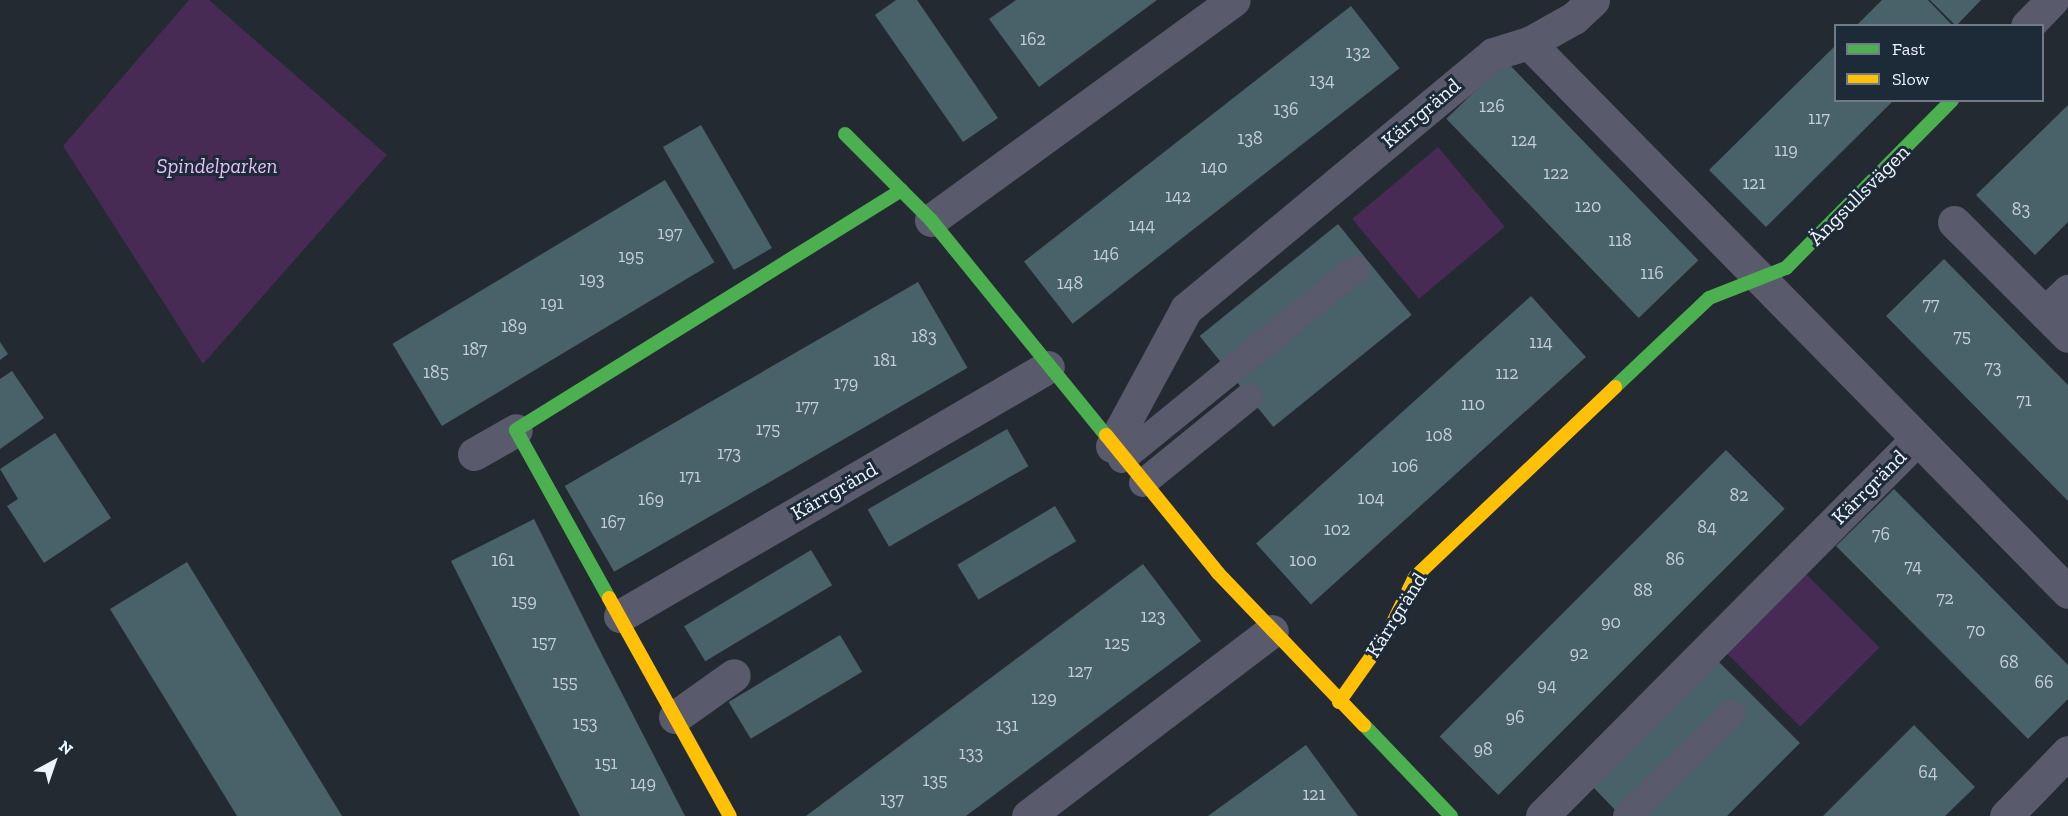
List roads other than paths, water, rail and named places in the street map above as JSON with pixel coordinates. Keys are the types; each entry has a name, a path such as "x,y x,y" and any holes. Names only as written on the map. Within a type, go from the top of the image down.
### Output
{"street":[{"path":"931,220 1234,0"},
{"path":"1529,43 1574,18 1593,0"},
{"path":"2029,24 2052,0"},
{"name":"Kärrgränd","path":"1117,452 1186,309 1493,54 1529,43 1759,281 2068,592"},
{"name":"Ängsullsvägen","path":"1759,281 1786,268 1950,102"},
{"path":"845,134 931,220 1143,483 1272,631 1438,812"},
{"path":"474,454 901,190"},
{"path":"1954,222 2060,314"},
{"name":"Kärrgränd","path":"1339,702 1388,633 1415,577 1709,298 1759,281"},
{"name":"Kärrgränd","path":"620,616 1048,367"},
{"path":"516,430 730,816"},
{"name":"Kärrgränd","path":"1542,816 1917,439"},
{"path":"1028,816 1272,631"},
{"path":"675,717 734,675"},
{"path":"2006,816 2068,752"}],"lane":[{"path":"1117,452 1228,371 1356,269"},
{"path":"1143,483 1249,397"},
{"path":"1627,816 1731,714"}],"park label":[{"name":"Spindelparken","path":"217,166"}]}
